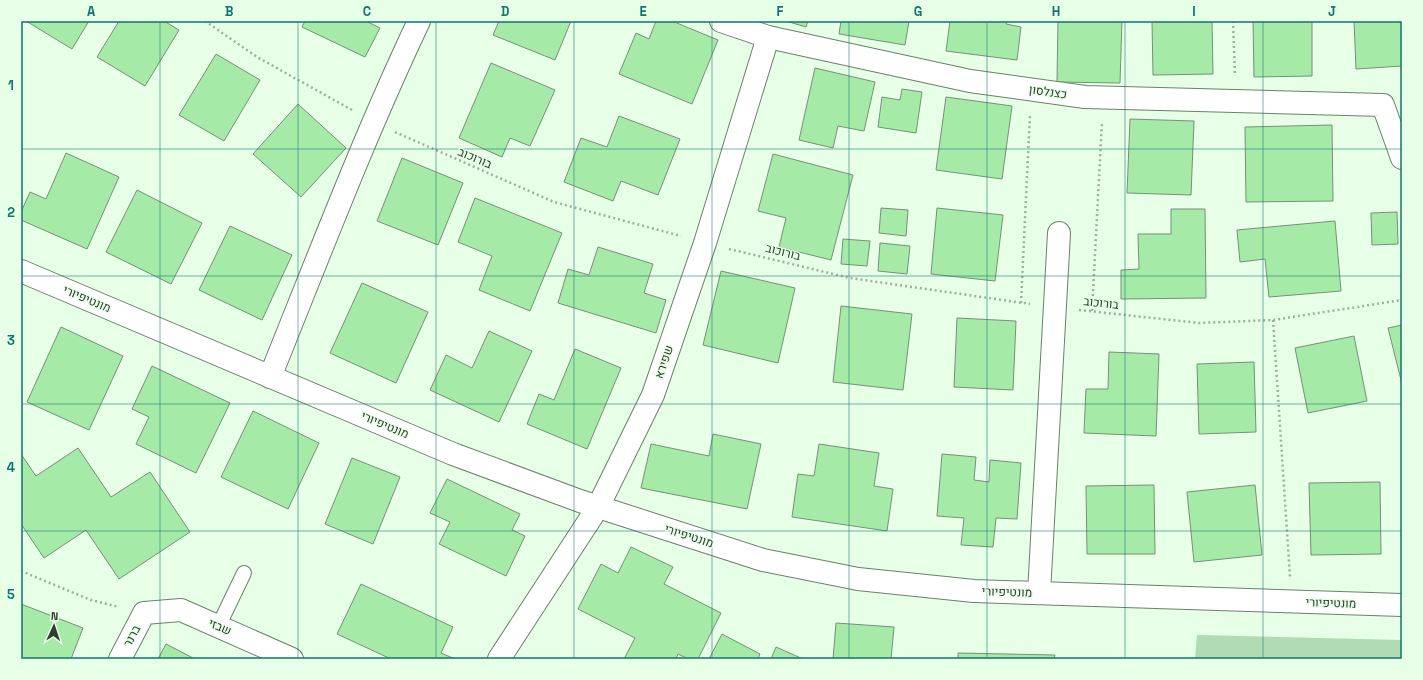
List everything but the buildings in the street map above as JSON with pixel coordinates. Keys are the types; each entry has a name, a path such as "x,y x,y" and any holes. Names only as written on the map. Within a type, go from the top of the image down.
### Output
{"street":[{"path":"270,377 374,122 419,21"},
{"name":"כצנלסון","path":"721,21 768,37 970,81 1085,96 1384,105 1402,158"},
{"name":"שפירא","path":"499,659 598,508 653,395 705,243 768,37"},
{"path":"1039,593 1059,233"},
{"name":"מונטיפיורי","path":"21,271 453,454 598,508 763,560 858,579 974,591 1402,605"},
{"name":"שבזי","path":"144,614 181,610 292,659"},
{"name":"ברנר","path":"120,659 144,614"}],"lane":[{"path":"218,627 244,573"}],"path":[{"name":"בורוכוב","path":"205,21 257,57 374,122 554,202 705,243 850,278 1055,307 1200,323 1273,320 1402,300"},
{"path":"1233,21 1236,101"},
{"path":"1021,302 1032,89"},
{"path":"1092,311 1103,97"},
{"path":"1273,320 1292,602"},
{"path":"21,571 91,600 144,614"}],"green space":[{"path":"1197,635 1402,640 1402,659 1195,659"}]}
